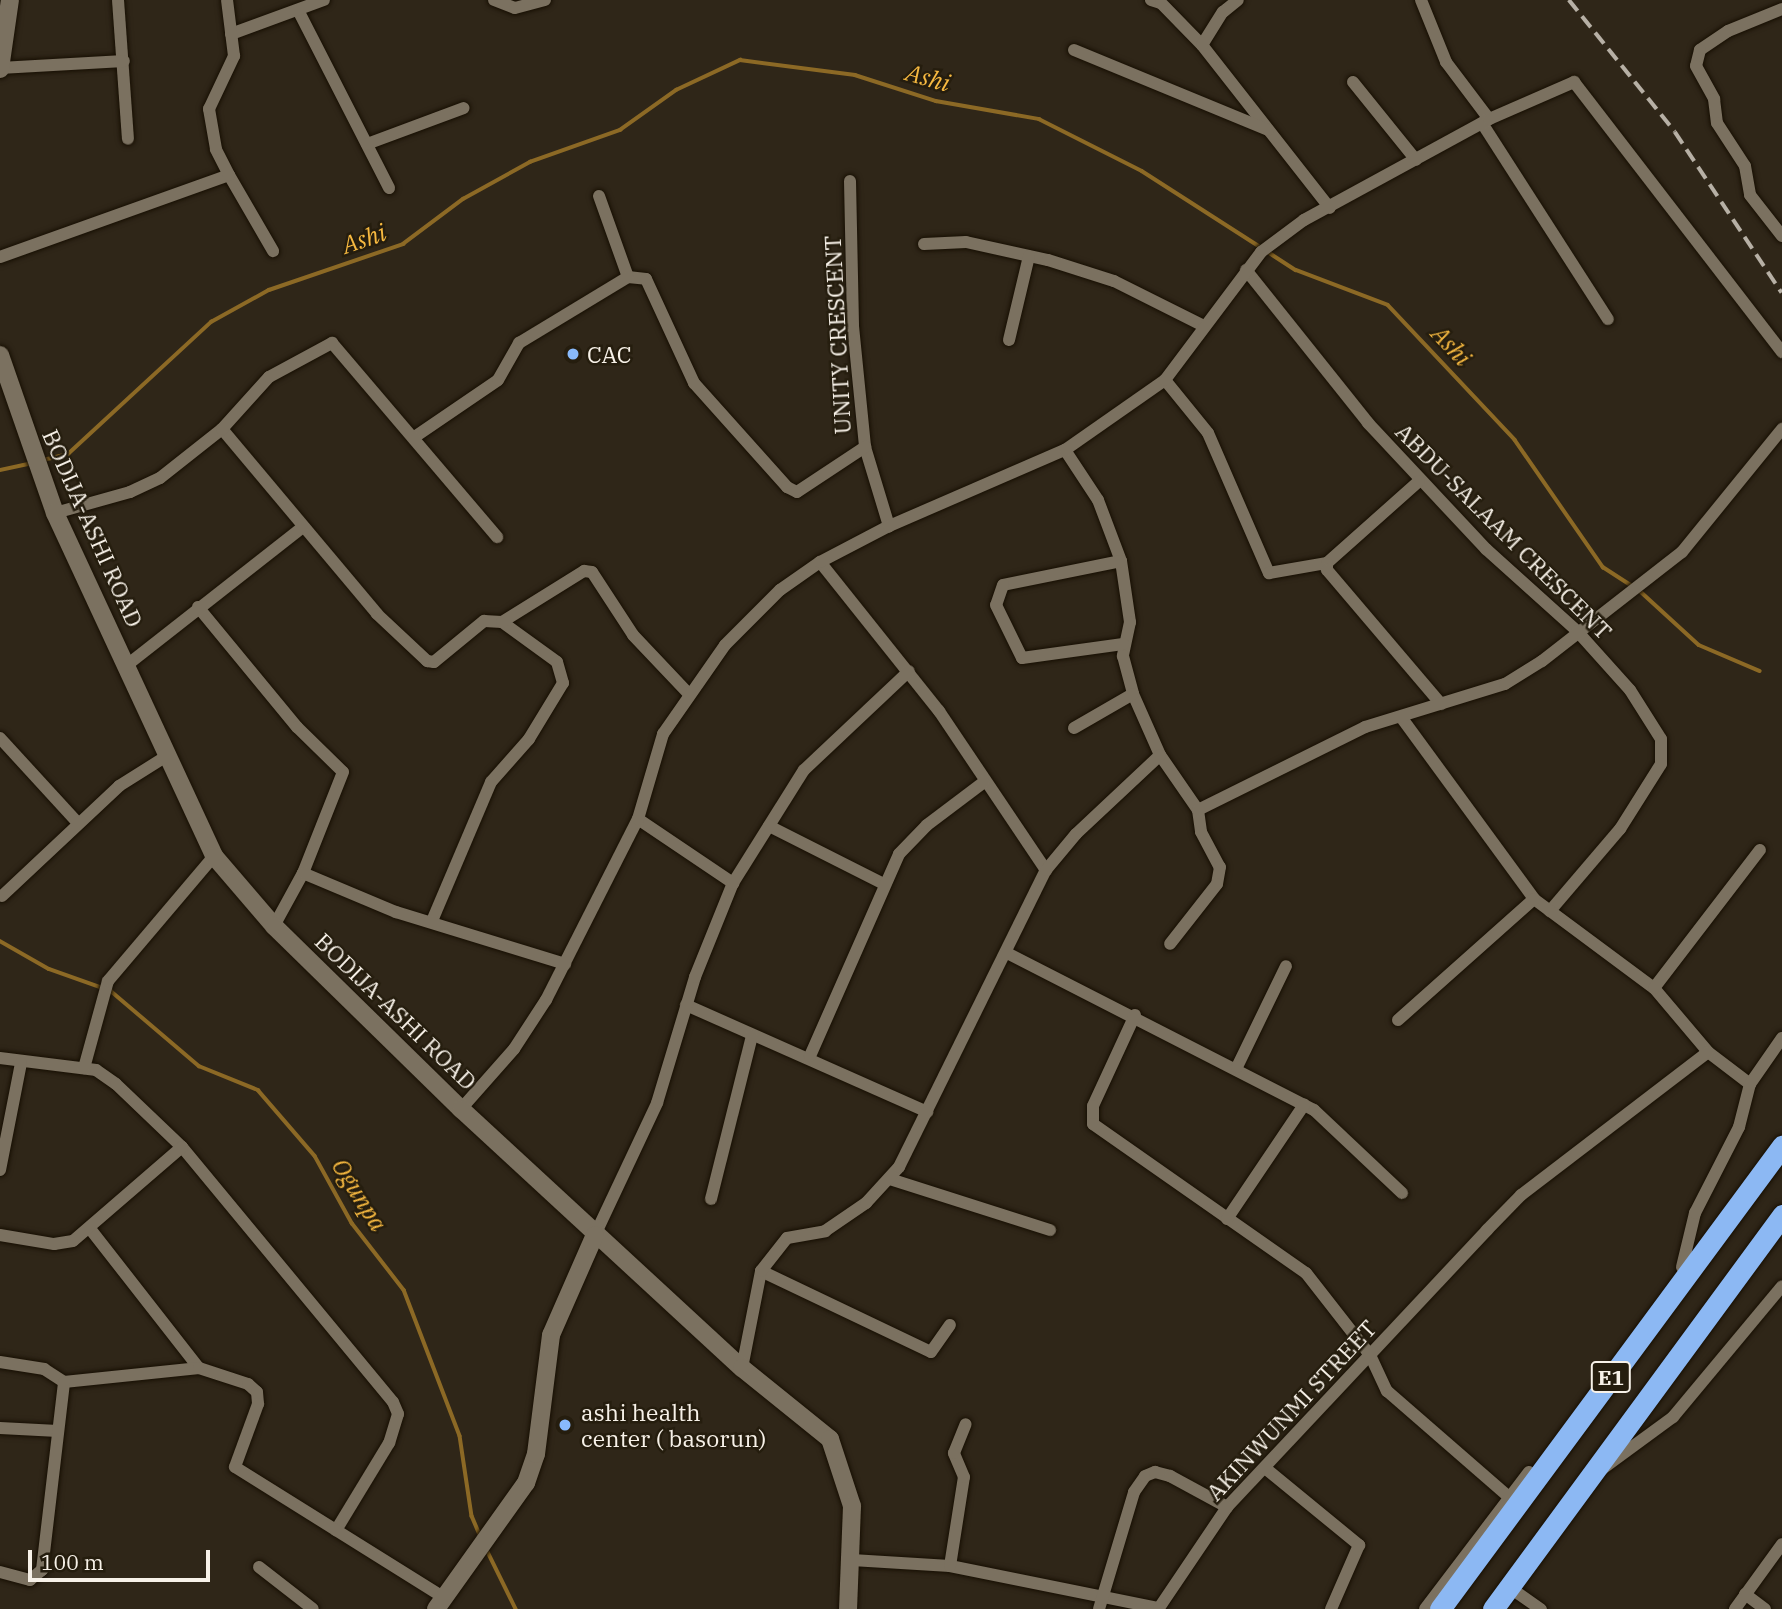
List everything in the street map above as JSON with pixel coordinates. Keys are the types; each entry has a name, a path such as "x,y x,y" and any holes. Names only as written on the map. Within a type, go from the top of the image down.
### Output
{"highway":[{"name":"E1","path":"1440,1609 1782,1146"},
{"name":"E1","path":"1493,1609 1782,1215"}],"street":[{"path":"0,1 10,0 0,68 124,61"},
{"path":"118,0 128,139"},
{"path":"227,0 234,57 209,109 216,149 273,251"},
{"path":"231,34 324,0"},
{"path":"494,0 515,8 545,0"},
{"path":"1202,45 1223,12 1238,0"},
{"path":"1421,0 1446,62 1608,319"},
{"path":"1157,1 1202,45 1330,208"},
{"path":"1782,9 1728,31 1700,50 1696,66 1714,99 1717,123 1745,166 1750,195 1782,236"},
{"path":"298,10 389,188"},
{"path":"1074,50 1221,115 1268,130"},
{"path":"1353,82 1416,160"},
{"path":"461,1110 514,1049 565,964 638,819 655,754 688,693 725,645 780,590 820,562 889,526 1065,450 1165,380 1202,325 1261,252 1280,234 1485,121 1570,82 1579,85 1782,352"},
{"path":"367,144 464,108"},
{"path":"0,257 229,175"},
{"name":"UNITY CRESCENT","path":"850,181 853,326 865,447 889,526"},
{"path":"599,196 628,277"},
{"path":"924,244 966,242 1028,256 1114,281 1202,325"},
{"path":"1009,340 1028,256"},
{"name":"ABDU-SALAAM CRESCENT","path":"1246,270 1419,481 1577,631 1647,716 1661,739 1661,764 1620,829 1550,911"},
{"path":"416,436 498,380 519,343 628,277 646,279 694,383 791,491 797,492 865,447"},
{"path":"55,513 130,492 160,478 222,429 269,377 332,343 416,436 497,537"},
{"name":"BODIJA-ASHI ROAD","path":"0,355 2,377 55,513 127,665 165,757 214,856 274,926 461,1110 742,1368 820,1430 837,1451 852,1506 848,1609"},
{"path":"1165,380 1208,433 1266,572 1327,563 1419,481"},
{"path":"222,429 377,614 427,661 434,662 473,626 502,622 584,571 592,572 633,635 688,693"},
{"path":"1198,810 1365,727 1505,684 1631,593 1682,552 1782,429"},
{"path":"1065,450 1098,500 1121,561 1130,622 1124,644 1133,694 1160,755 1198,810 1220,874 1170,944"},
{"path":"127,665 303,527"},
{"path":"1121,561 1003,585 996,605 1023,658 1124,644"},
{"path":"820,562 909,671 1046,870"},
{"path":"1327,563 1327,570 1441,704"},
{"path":"198,607 297,727 343,772 303,873 274,926"},
{"path":"432,921 485,794 529,739 563,683 557,662 502,622"},
{"path":"0,1363 44,1369 64,1382 199,1368 257,1392 258,1404 235,1467 336,1530 439,1603 491,1540 526,1483 536,1454 551,1335 657,1103 686,1005 733,883 804,769 909,671"},
{"path":"1074,728 1133,694"},
{"path":"1401,717 1534,899 1654,988 1672,1017 1708,1052 1749,1084"},
{"path":"0,738 78,824"},
{"path":"742,1368 761,1270 787,1238 825,1231 890,1179 927,1112 1046,870 1076,834 1160,755"},
{"path":"2,896 119,786 165,757"},
{"path":"810,1056 883,883 909,841 984,782"},
{"path":"638,819 733,883"},
{"path":"769,827 883,883"},
{"path":"1654,988 1760,850"},
{"path":"84,1068 108,981 214,856"},
{"path":"303,873 432,921 565,964"},
{"path":"1398,1020 1534,899"},
{"path":"1007,953 1237,1067 1320,1114 1402,1193"},
{"path":"1237,1067 1286,966"},
{"path":"686,1005 752,1036 810,1056 927,1112"},
{"path":"1135,1015 1093,1106 1093,1124 1306,1273 1370,1355 1387,1391 1508,1497"},
{"path":"711,1199 752,1036"},
{"path":"1425,1609 1685,1263 1695,1213 1739,1127 1749,1084 1782,1038"},
{"name":"AKINWUNMI STREET","path":"852,1560 950,1566 1101,1604 1159,1609 1227,1507 1521,1195 1708,1052"},
{"path":"0,1058 21,1063 84,1068 116,1084 182,1147 396,1409 389,1443 336,1530"},
{"path":"0,1170 21,1063"},
{"path":"1227,1219 1304,1105"},
{"path":"0,1235 64,1244 92,1230 182,1147"},
{"path":"890,1179 1050,1230"},
{"path":"92,1230 199,1368"},
{"path":"761,1270 931,1352 950,1325"},
{"path":"1587,1479 1673,1417 1782,1286"},
{"path":"0,1572 30,1580 42,1570 64,1382"},
{"path":"950,1566 964,1477 954,1452 966,1424"},
{"path":"0,1428 58,1431"},
{"path":"1265,1468 1359,1545 1331,1609"},
{"path":"1101,1604 1135,1492 1145,1476 1155,1472 1170,1476 1227,1507"},
{"path":"1735,1609 1782,1544"},
{"path":"259,1567 313,1609"},
{"path":"1509,1587 1541,1609"},
{"path":"1745,1594 1765,1609"}],"waterway":[{"name":"Ashi","path":"43,460 68,454 211,322 269,290 403,244 463,199 530,162 620,130 676,90 740,60 855,75 936,101 1039,119 1142,171 1262,248"},
{"name":"Ashi","path":"1268,252 1296,270 1388,305 1515,440 1603,567 1632,586"},
{"name":"Ashi","path":"0,470 32,463"},
{"name":"Ashi","path":"1639,590 1699,645 1760,671"},
{"name":"Ogunpa","path":"0,941 49,969 111,991 199,1066 258,1090 315,1156 352,1223 404,1290 460,1436 472,1516 480,1535"},
{"name":"Ogunpa","path":"486,1548 516,1609"}],"railway":[{"path":"1569,0 1675,132 1782,293"}],"place":[{"name":"CAC","path":"573,354"},
{"name":"ashi health center ( basorun)","path":"565,1425"}]}
